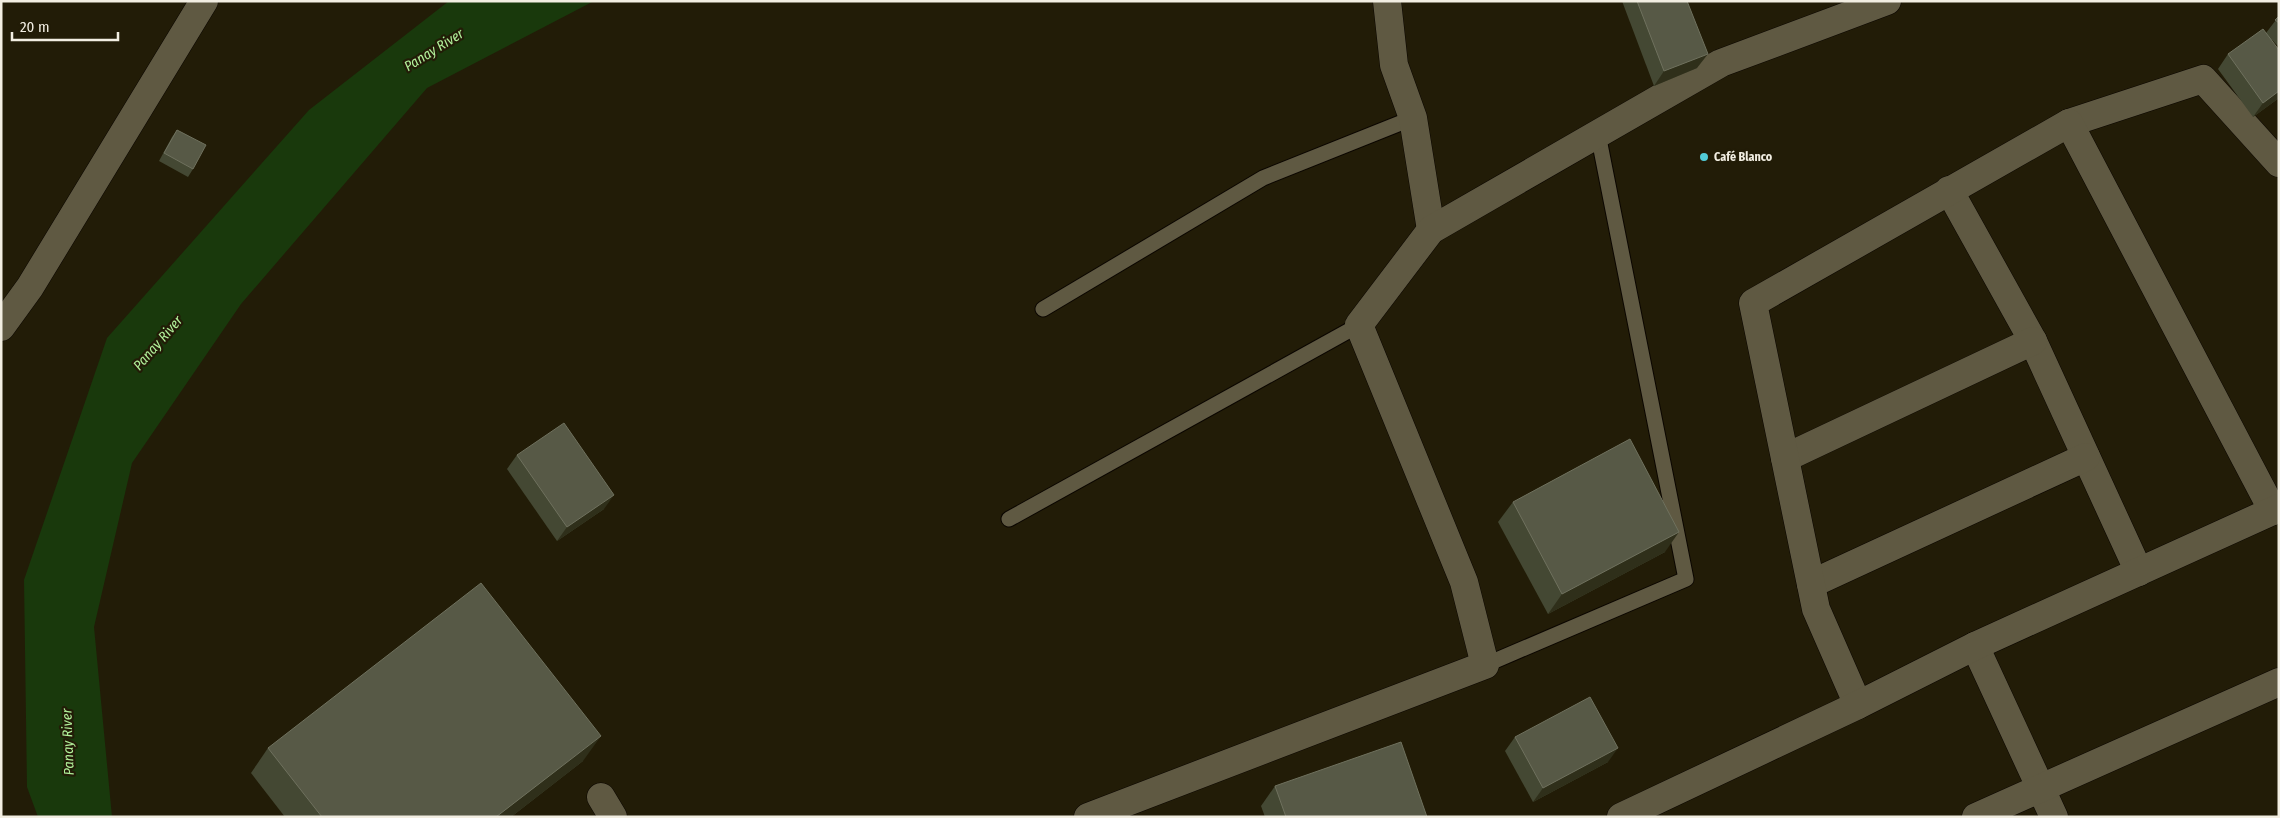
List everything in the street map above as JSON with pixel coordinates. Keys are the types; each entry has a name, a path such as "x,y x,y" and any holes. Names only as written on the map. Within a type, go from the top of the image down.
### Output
{"street":[{"path":"1,327 30,287 204,1"},
{"path":"1387,1 1394,64 1413,118 1431,230"},
{"path":"1088,817 1485,665 1464,582 1359,325 1431,230 1721,63 1887,1"},
{"path":"1858,705 1816,609 1753,303 2069,123 2203,79 2279,163"},
{"path":"1621,817 1858,705 1975,646 2276,510 2069,123"},
{"path":"1949,190 2033,341 2139,572"},
{"path":"1785,458 2033,341"},
{"path":"1811,584 2086,458"},
{"path":"1975,646 2054,817"},
{"path":"1976,817 2279,682"}],"lane":[{"path":"1043,309 1264,178 1413,118"},
{"path":"1485,665 1686,579 1598,134"},
{"path":"1009,519 1359,325"}],"water":[{"name":"Panay River","path":"449,1 594,1 427,88 241,304 132,463 94,627 112,817 38,817 27,787 24,580 107,338 309,110"}],"building":[{"path":"1637,1 1687,1 1708,54 1664,71"},
{"path":"2263,29 2279,50 2279,91 2263,103 2228,54"},
{"path":"177,130 206,145 193,169 164,153"},
{"path":"564,423 614,495 567,527 517,455"},
{"path":"1630,439 1679,532 1562,594 1513,502"},
{"path":"481,583 601,736 496,817 322,817 268,748"},
{"path":"1590,697 1618,748 1543,788 1515,737"},
{"path":"1401,742 1427,817 1286,817 1275,786"}],"place":[{"name":"Café Blanco","path":"1704,157"}]}
